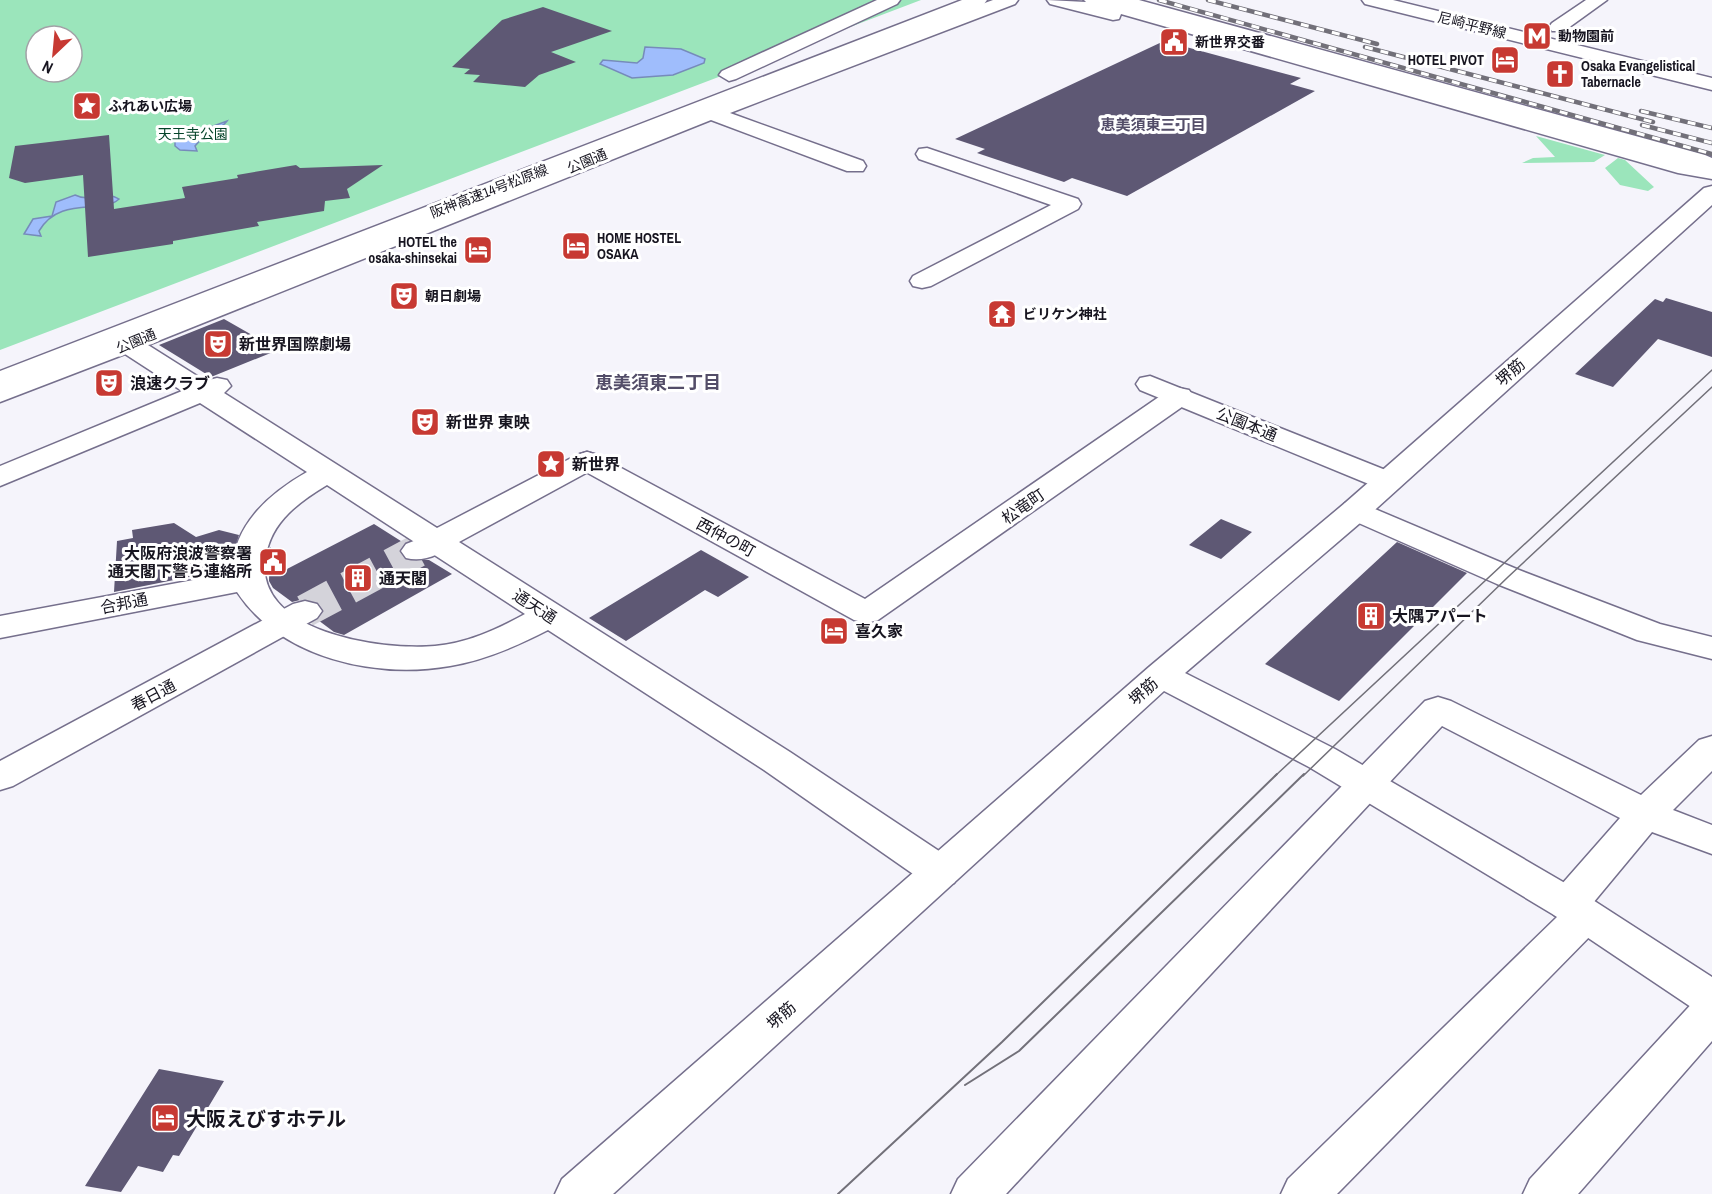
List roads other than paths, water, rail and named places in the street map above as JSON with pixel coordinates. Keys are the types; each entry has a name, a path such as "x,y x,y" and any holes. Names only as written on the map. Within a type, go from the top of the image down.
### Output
{"main road":[{"path":"628,120 891,0"},
{"name":"阪神高速14号松原線","path":"0,362 628,120 939,9 978,0"},
{"path":"939,9 996,0"},
{"name":"公園通","path":"0,394 711,113 1009,0"},
{"path":"1056,0 1138,22"},
{"path":"1093,0 1686,168 1712,172"},
{"path":"1119,0 1712,166"},
{"name":"尼崎平野線","path":"1371,0 1712,84"},
{"name":"尼崎平野線","path":"1427,0 1580,32"},
{"path":"1558,27 1598,0"},
{"name":"阪神高速14号松原線","path":"0,381 939,9"},
{"path":"711,113 855,166"},
{"path":"922,281 1070,204 927,154"},
{"name":"堺筋","path":"579,1194 1161,675 1356,510 1712,193"},
{"name":"通天通","path":"128,344 330,472 427,546 549,615 768,755 940,872"},
{"path":"0,477 229,381"},
{"name":"公園本通","path":"1150,384 1387,481"},
{"name":"松竜町","path":"866,613 1179,396"},
{"name":"西仲の町","path":"427,546 586,461 866,613"},
{"path":"330,472 283,502 258,528 250,546 248,580 268,610 295,618 321,642 351,650 394,656 434,657 477,649 495,643 549,615"},
{"path":"1356,510 1508,577 1649,632 1712,648"},
{"name":"合邦通","path":"0,627 248,580"},
{"name":"春日通","path":"0,777 295,618"},
{"path":"1161,675 1304,748 1576,910 1712,999"},
{"path":"980,1192 1365,784 1438,710 1645,813 1712,840"},
{"path":"1305,1194 1576,910 1645,813 1712,748"},
{"path":"1547,1194 1712,1011"}],"water":[{"path":"645,47 681,49 705,59 704,63 673,75 632,78 600,64 603,60 637,63 643,58"},
{"path":"227,121 195,146 197,151 180,150 175,146 175,140"},
{"path":"75,195 87,198 109,196 119,199 102,206 80,207 58,213 39,231 41,236 24,234 33,219 52,216 56,202"}],"tunnel":[{"path":"305,611 417,551"}],"tram line":[{"path":"1275,776 1712,370"},
{"path":"1303,776 1508,577 1712,387"},
{"path":"838,1194 1002,1042 1277,774"},
{"path":"965,1085 1019,1051 1304,774"}],"railway":[{"path":"1159,0 1712,154"},
{"path":"1208,0 1377,44"},
{"path":"1365,47 1653,122"},
{"path":"1641,111 1712,128"},
{"path":"1642,125 1712,143"}],"place":[{"name":"動物園前","path":"1537,36"},
{"name":"新世界交番","path":"1174,42"},
{"name":"HOTEL PIVOT","path":"1505,60"},
{"name":"Osaka Evangelistical Tabernacle","path":"1560,74"},
{"name":"ふれあい広場","path":"87,106"},
{"name":"HOME HOSTEL OSAKA","path":"576,246"},
{"name":"HOTEL the osaka-shinsekai","path":"478,250"},
{"name":"朝日劇場","path":"404,296"},
{"name":"ビリケン神社","path":"1002,314"},
{"name":"新世界国際劇場","path":"218,344"},
{"name":"浪速クラブ","path":"109,383"},
{"name":"新世界 東映","path":"425,422"},
{"name":"新世界","path":"551,464"},
{"name":"大阪府浪波警察署 通天閣下警ら連絡所","path":"273,562"},
{"name":"通天閣","path":"358,578"},
{"name":"大隅アパート","path":"1371,616"},
{"name":"喜久家","path":"834,631"},
{"name":"大阪えびすホテル","path":"165,1118"}],"district":[{"name":"恵美須東三丁目","path":"1153,124"},
{"name":"恵美須東二丁目","path":"658,382"}],"park label":[{"name":"天王寺公園","path":"193,134"}]}
